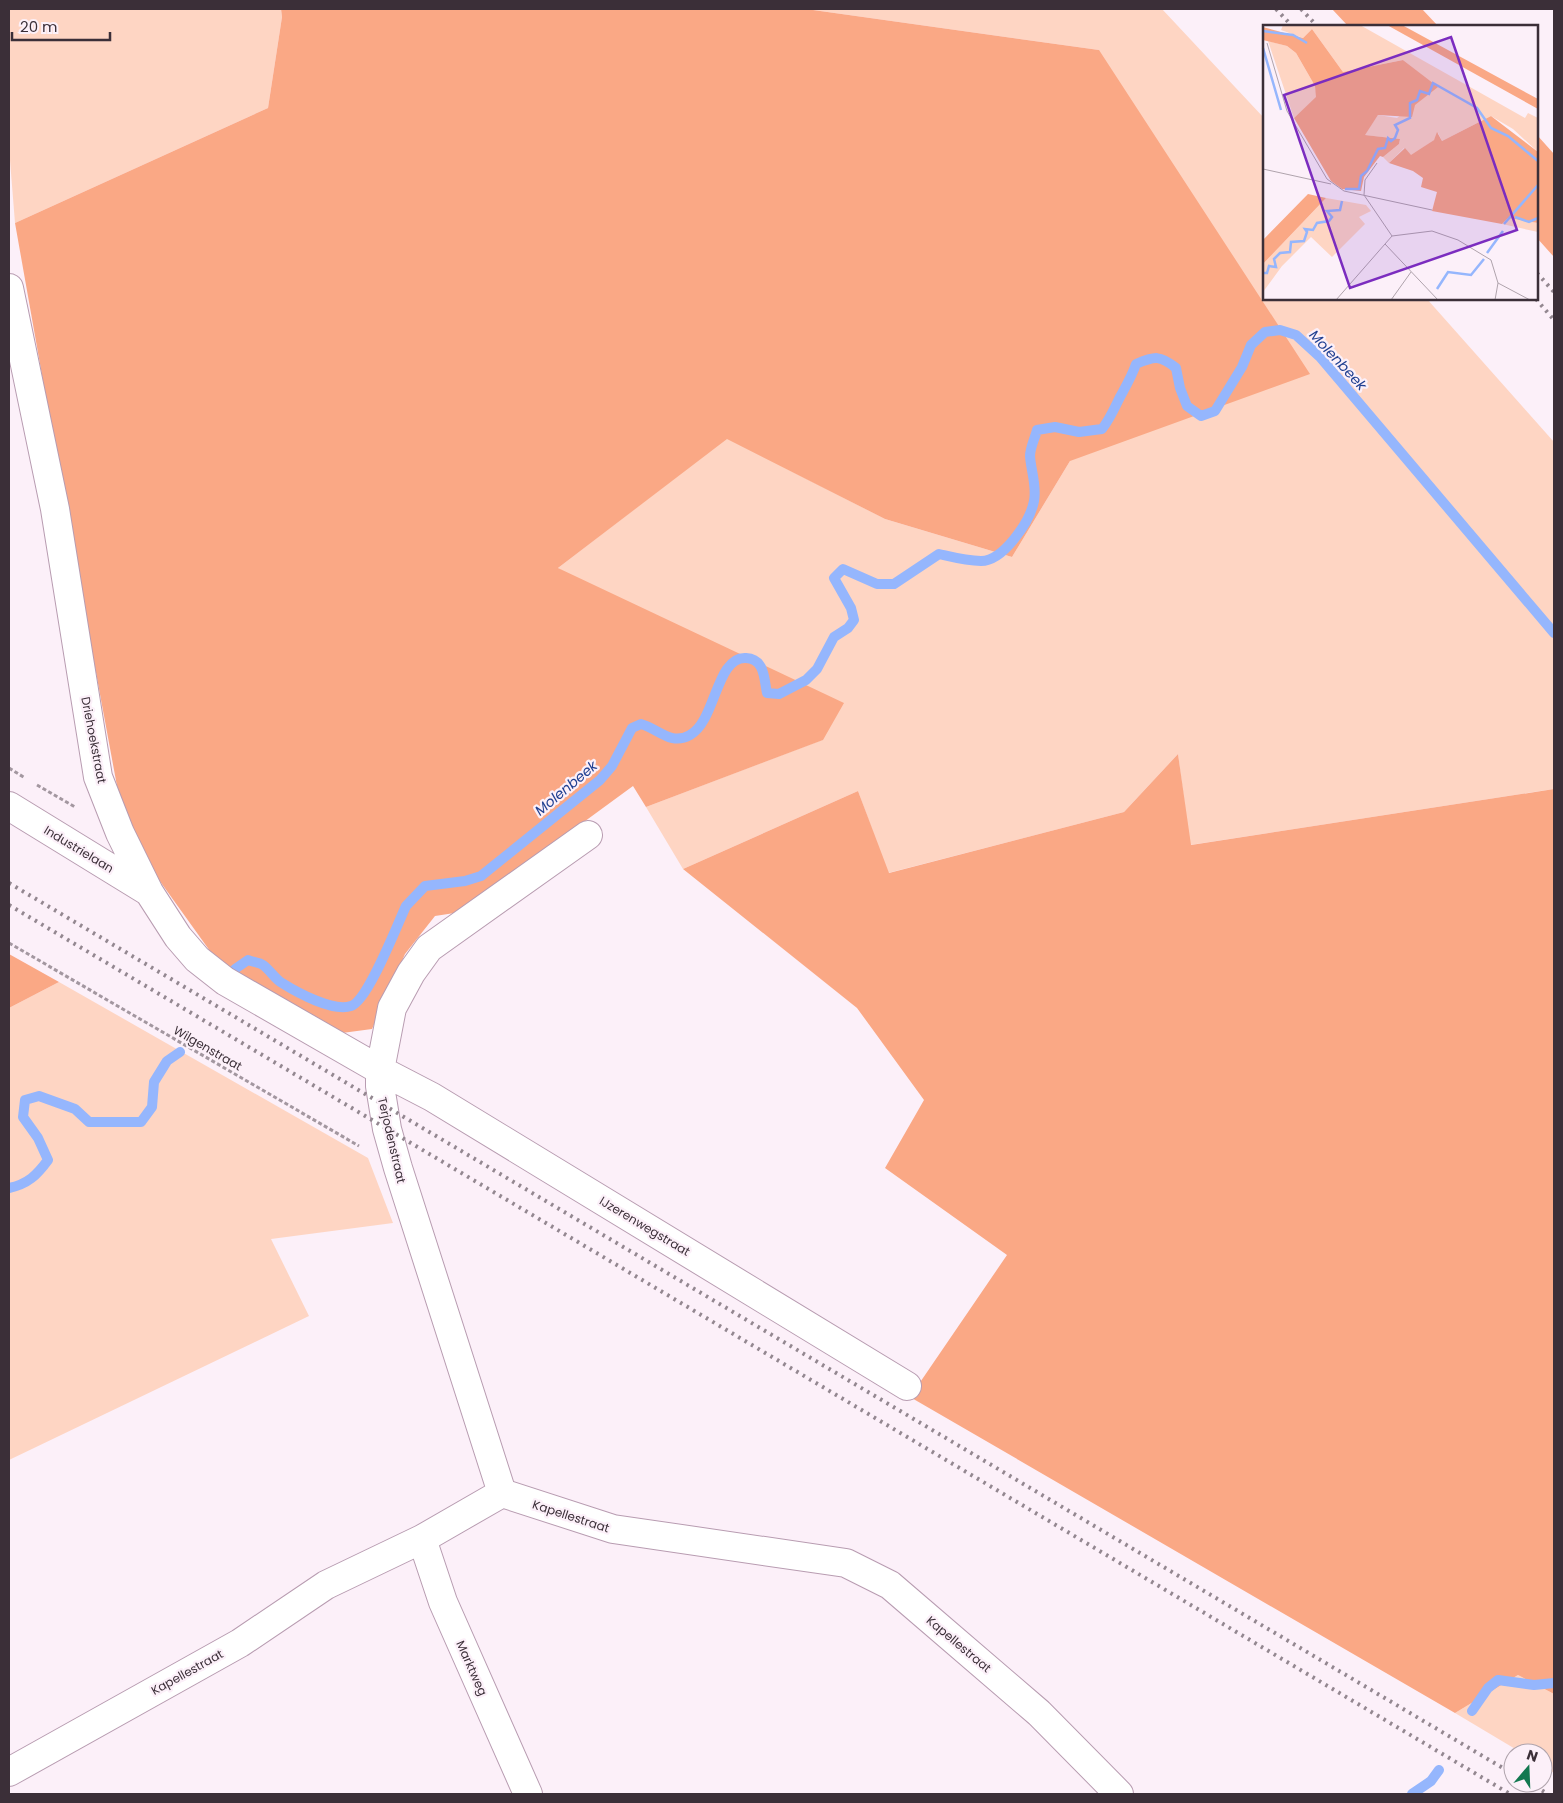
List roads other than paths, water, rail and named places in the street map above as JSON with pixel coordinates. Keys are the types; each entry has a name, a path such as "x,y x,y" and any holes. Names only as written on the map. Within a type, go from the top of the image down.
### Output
{"street":[{"name":"Driehoekstraat","path":"9,288 55,509 98,777 120,833 149,892 178,937 197,959 225,981 380,1070"},
{"name":"Industrielaan","path":"9,806 149,892"},
{"name":"Terjodenstraat","path":"502,1493 398,1168 380,1086 380,1070 392,1008 411,973 429,948 588,835"},
{"name":"IJzerenwegstraat","path":"380,1070 432,1097 908,1386"},
{"name":"Kapellestraat","path":"9,1772 240,1642 326,1585 422,1539 502,1493 613,1530 846,1563 890,1585 1040,1712 1119,1794"},
{"name":"Marktweg","path":"422,1539 443,1602 528,1794"}],"waterway":[{"name":"Molenbeek","path":"235,969 248,960 260,963 279,981 306,996 325,1004 344,1007 351,1006 366,991 374,977 406,906 425,886 465,881 481,876 600,780 612,766 632,728 641,724 665,736 677,739 690,735 699,728 706,717 722,678 728,667 736,660 746,658 757,662 763,671 767,693 779,694 806,680 817,669 834,637 848,628 854,620 851,608 834,578 843,569 877,584 894,584 939,554 965,560 981,561 998,555 1021,529 1034,501 1035,490 1030,456 1037,430 1055,427 1079,432 1102,429 1112,414 1136,364 1148,359 1161,359 1176,368 1180,388 1187,406 1201,416 1215,411 1242,367 1251,345 1265,332 1280,330 1296,335 1320,357 1554,633"},
{"name":"Molenbeek","path":"9,1188 22,1184 32,1178 48,1160 38,1138 23,1117 25,1100 39,1096 75,1109 89,1122 141,1122 152,1107 154,1082 167,1061 180,1052"},
{"path":"1472,1711 1488,1688 1498,1680 1534,1685 1554,1683"},
{"path":"1412,1794 1431,1781 1439,1770"}],"railway":[{"path":"1276,9 1291,25"},
{"path":"1301,9 1316,25"},
{"path":"1538,274 1554,292"},
{"path":"1537,300 1554,320"},
{"path":"9,883 1503,1768"},
{"path":"9,905 1510,1794"}]}
